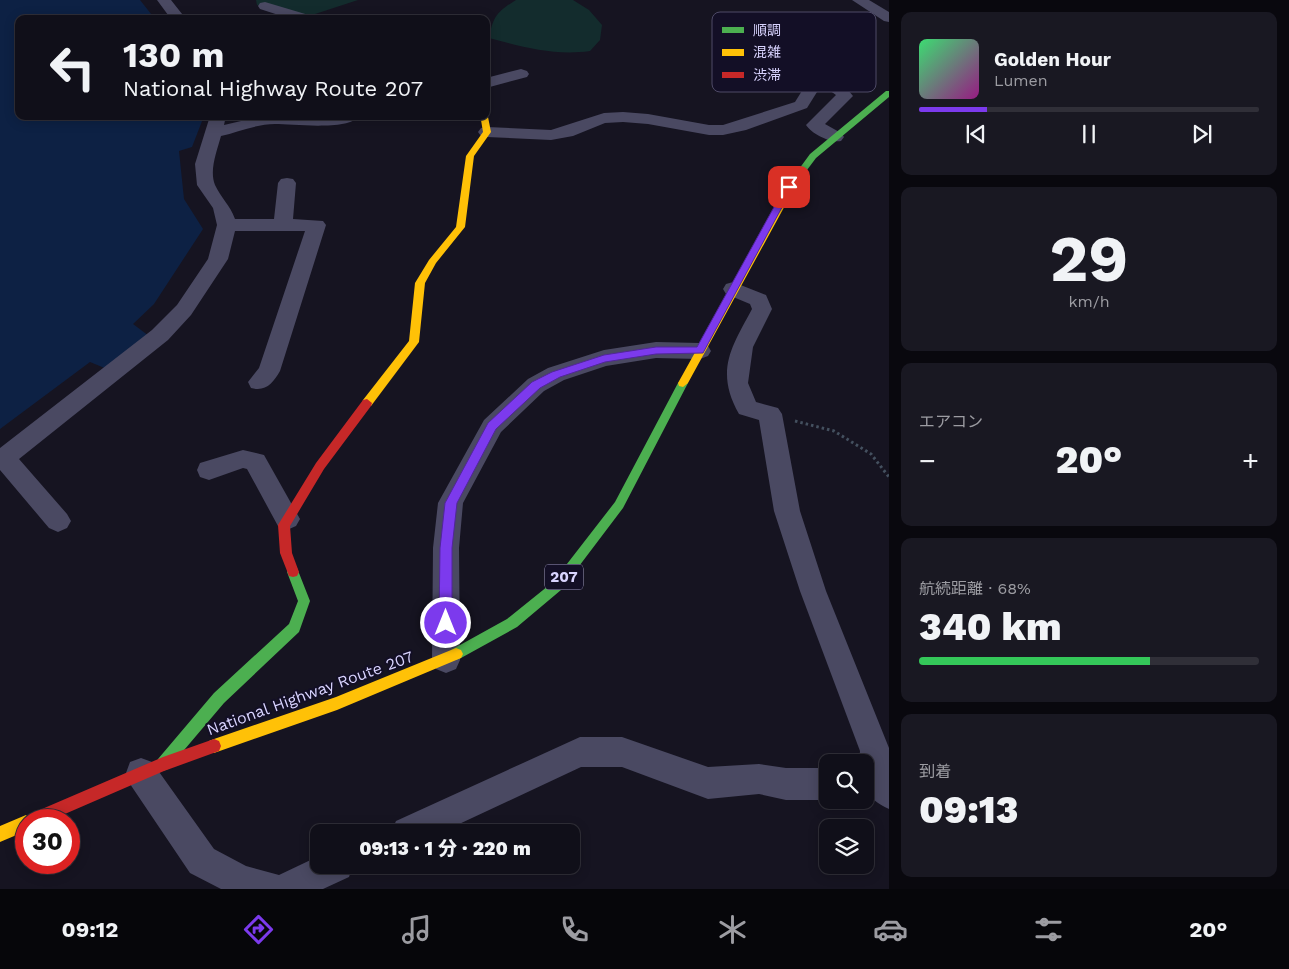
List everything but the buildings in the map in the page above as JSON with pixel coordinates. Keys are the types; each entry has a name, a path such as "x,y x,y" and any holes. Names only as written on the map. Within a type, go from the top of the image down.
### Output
{"main road":[{"name":"National Highway Route 207","path":"59,809 152,769 446,660 512,623 557,586 619,505 700,350 789,187 813,156 889,93"},
{"path":"152,769 219,698 294,628 304,601 286,553 284,525 320,466 414,342 420,283 432,262 460,228 470,156 484,124"},
{"path":"0,834 15,828"}],"street":[{"path":"164,0 176,15"},
{"path":"859,0 889,18"},
{"path":"264,6 294,15"},
{"path":"490,82 521,74"},
{"path":"484,124 552,135 567,132 604,118 623,118 648,119 709,130 723,130 801,105 809,92"},
{"path":"835,137 814,125 845,96 843,92"},
{"path":"58,521 2,459 160,336 184,310 218,259 227,225 222,208 206,185 204,164 216,124 261,120"},
{"path":"283,224 287,183"},
{"path":"227,225 316,224 269,371 259,382"},
{"path":"733,289 759,300 762,309 742,348 737,383 747,408 770,414 787,511 814,591 875,751 876,782"},
{"path":"446,660 446,548 451,503 492,426 536,385 556,374 604,358 656,350 700,350"},
{"path":"209,470 243,459 255,462 287,519"},
{"path":"423,824 580,752 622,752 708,783 759,779 786,784 819,784"},
{"path":"152,769 202,861 242,882 272,889"},
{"path":"286,889 318,874"}],"path":[{"path":"770,414 834,431 871,454 889,476"}],"green space":[{"path":"256,0 358,0 312,15 286,15 257,5"},
{"path":"516,0 573,0 589,10 602,25 600,40 590,51 564,52 527,47 490,38 492,24 505,7"}],"water":[{"path":"0,0 140,0 152,15 15,15 15,120 202,120 192,147 179,151 184,199 203,229 154,304 133,324 149,336 107,369 90,362 0,429"}],"traffic: fast":[{"path":"795,180 813,156 889,93"},
{"path":"456,654 512,623 557,586 619,505 683,383"},
{"path":"163,764 219,698 294,628 304,601 293,572"}],"traffic: slow":[{"path":"367,403 414,342 420,283 432,262 460,227 470,156 487,132 485,120"},
{"path":"683,383 795,180"},
{"path":"214,746 337,703 456,654"},
{"path":"0,834 15,828"}],"traffic: jam":[{"path":"293,572 286,553 284,525 320,466 367,403"},
{"path":"59,809 163,764 214,746"}],"route":[{"path":"446,623 446,548 451,503 492,426 536,385 556,374 604,358 656,350 700,350 764,236 789,187"}]}
